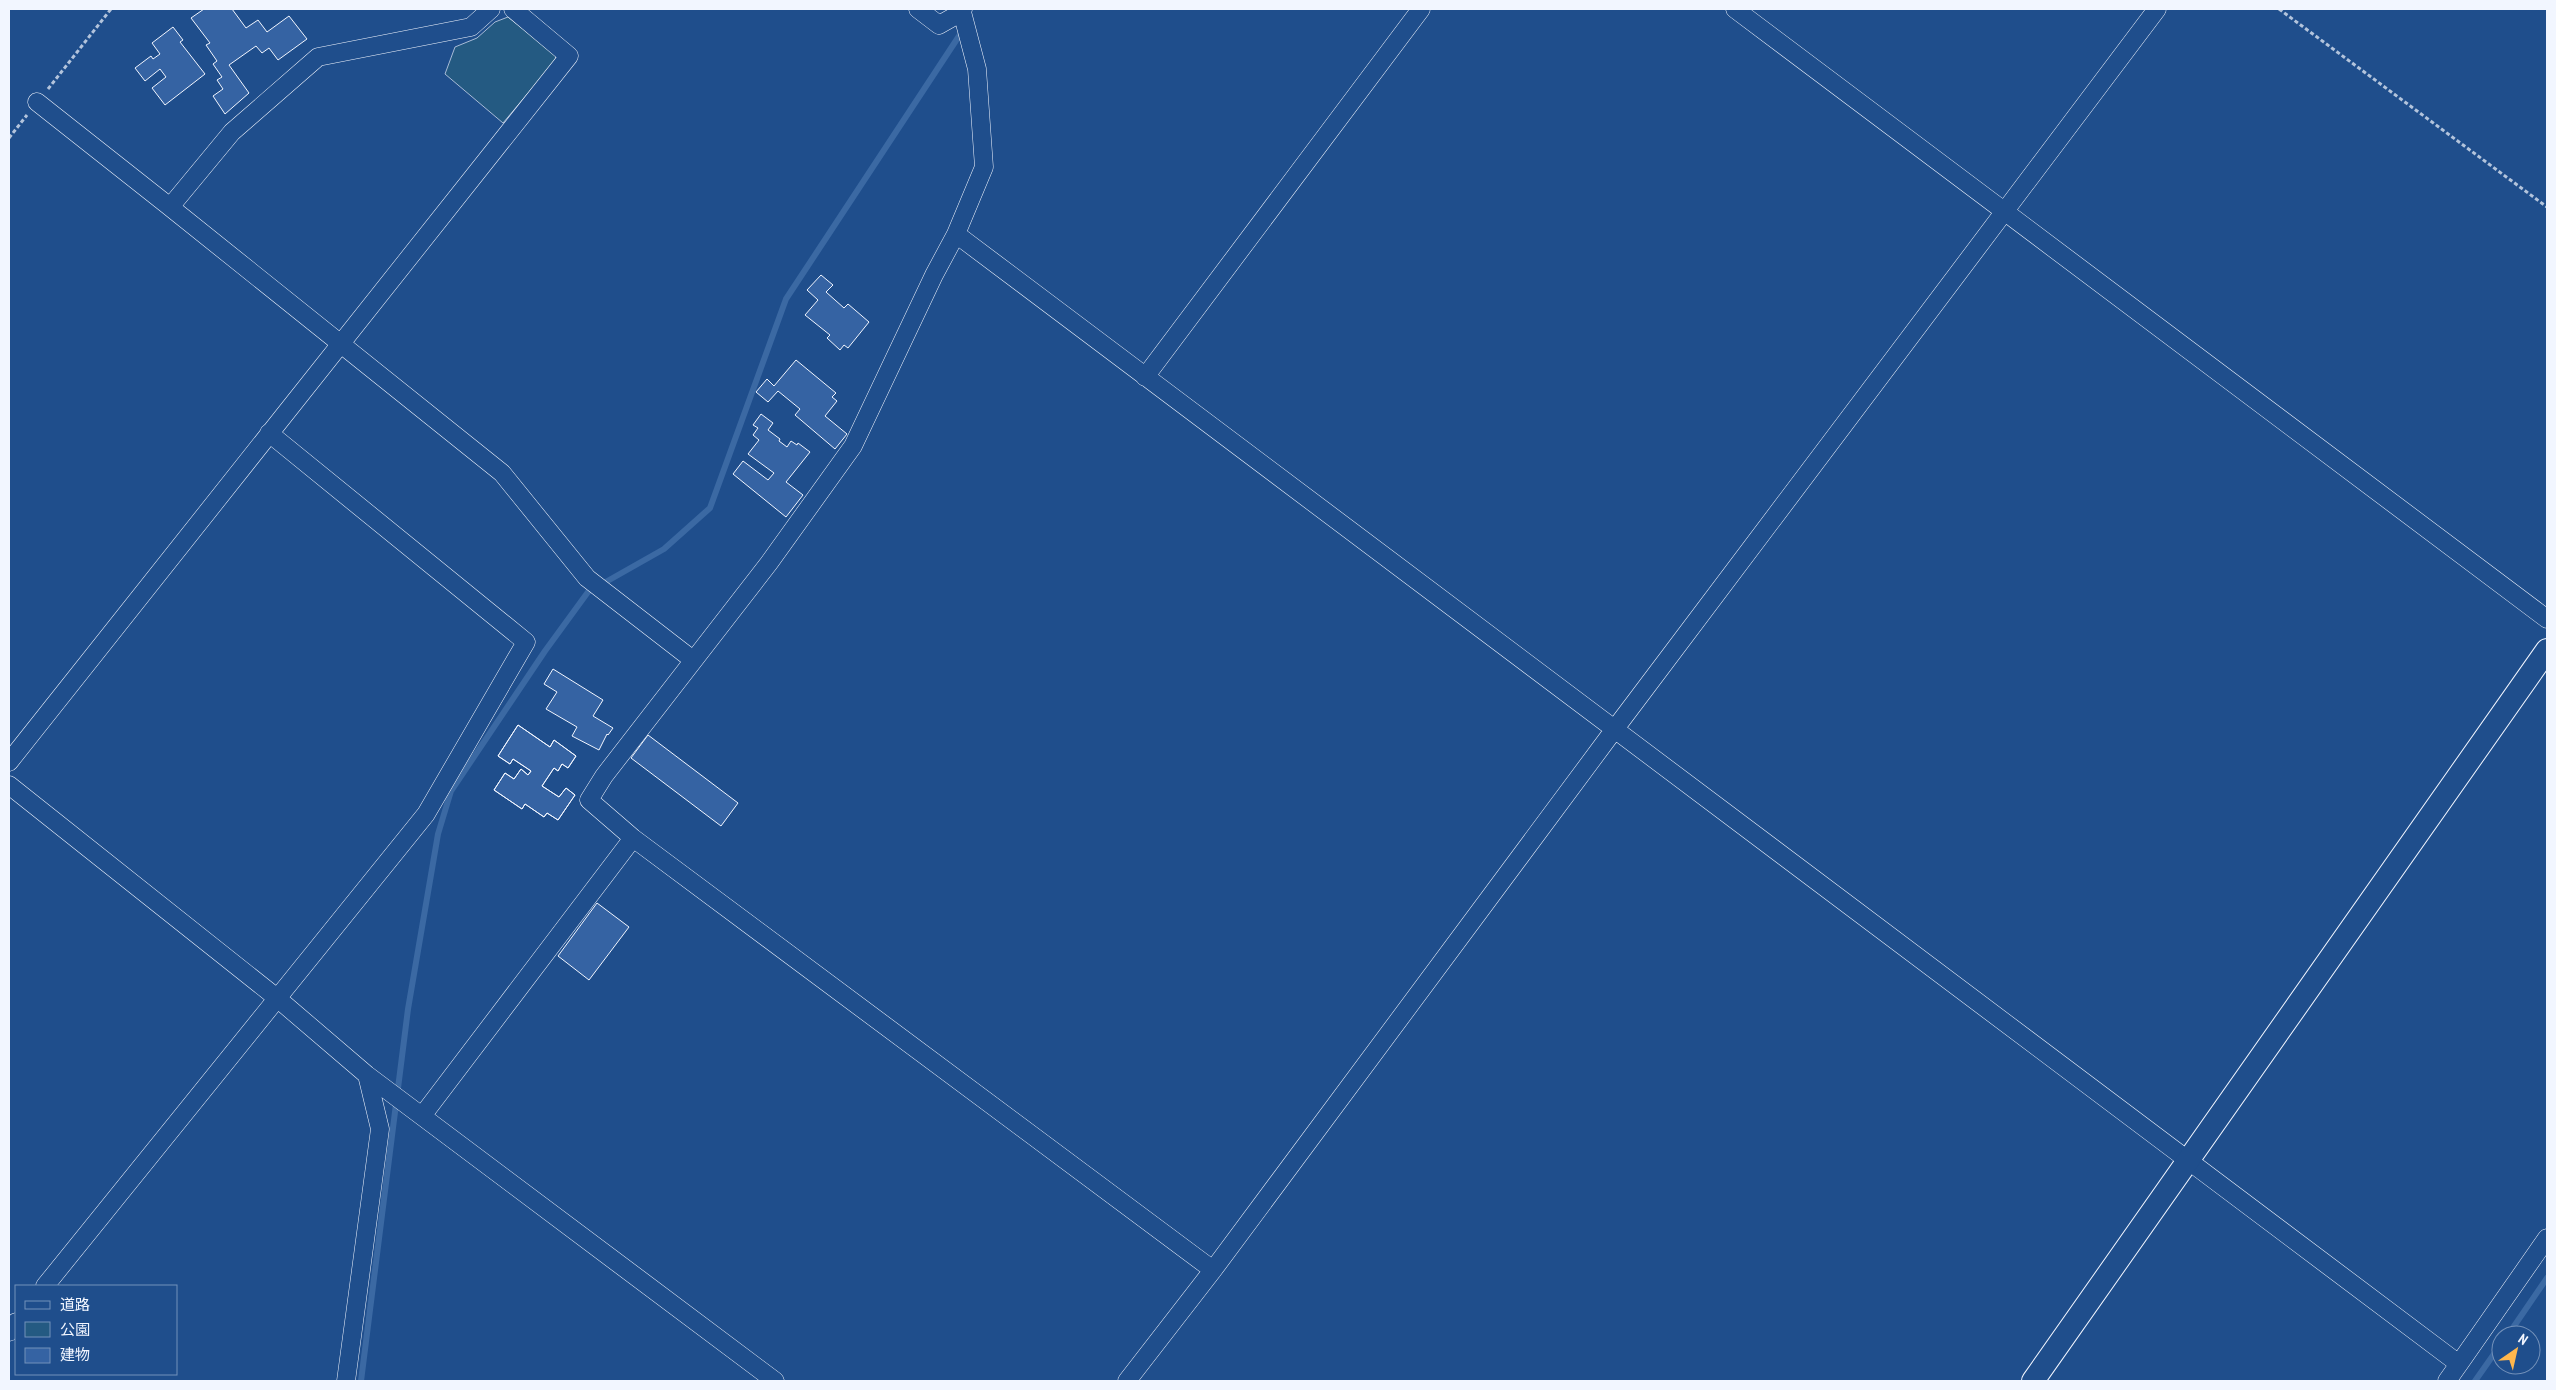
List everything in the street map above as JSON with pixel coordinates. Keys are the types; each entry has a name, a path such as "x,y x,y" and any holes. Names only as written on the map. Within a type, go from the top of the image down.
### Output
{"street":[{"path":"170,207 232,132 318,57 472,27 491,9"},
{"path":"9,762 569,56 513,9"},
{"path":"918,9 939,25 962,11 977,70 984,167 956,234 934,275 853,446 769,563 604,776 590,800 633,838 1213,1270"},
{"path":"1146,377 1421,9"},
{"path":"1735,9 2547,619"},
{"path":"1127,1381 1213,1270 1614,730 2157,9"},
{"path":"36,102 342,343 502,473 596,585 693,660"},
{"path":"956,234 2459,1364"},
{"path":"46,1285 426,814 526,642 270,433"},
{"path":"2033,1381 2547,650"},
{"path":"9,785 277,998 367,1075 775,1381"},
{"path":"422,1116 633,838"},
{"path":"346,1381 380,1129 367,1075"},
{"path":"2447,1381 2547,1238"}],"path":[{"path":"9,138 111,9"},
{"path":"2278,9 2547,208"}],"green space":[{"path":"508,17 556,55 555,61 503,123 445,74 455,47 477,38 495,22"}],"building":[{"path":"204,9 232,9 246,28 258,20 267,32 289,16 307,39 278,60 269,48 262,53 256,46 229,65 249,93 225,114 213,96 223,89 217,80 222,77 213,64 217,61 206,45 210,43 191,18"},
{"path":"173,27 183,40 180,42 205,74 165,105 152,88 166,77 160,69 145,81 135,68 151,56 153,59 160,54 152,43"},
{"path":"821,275 833,285 826,292 844,308 848,304 869,322 848,348 844,345 840,350 827,338 830,335 805,315 818,300 807,290"},
{"path":"796,360 836,393 832,397 837,401 825,416 847,434 835,449 795,415 800,409 778,391 768,402 756,392 767,379 774,386"},
{"path":"761,414 773,423 768,430 780,439 779,441 787,447 791,441 797,445 798,443 810,452 786,482 803,495 786,517 733,474 743,461 768,480 774,473 748,454 759,440 753,435 758,428 753,425"},
{"path":"553,669 603,700 593,716 613,728 607,734 599,750 572,736 577,727 546,709 557,692 544,684"},
{"path":"518,725 550,747 554,740 576,756 568,768 562,764 558,771 554,768 542,786 559,797 566,788 575,795 558,820 547,813 544,817 525,804 522,809 494,790 505,773 514,779 521,769 528,775 531,771 513,759 510,764 498,756"},
{"path":"518,725 550,747 554,740 576,756 568,768 562,764 558,771 554,768 542,786 559,797 566,788 575,795 558,820 547,813 544,817 525,804 522,809 494,790 505,773 514,779 521,769 528,775 531,771 513,759 510,764 498,756"},
{"path":"648,735 738,803 721,826 631,758"},
{"path":"597,903 629,927 589,980 558,956"}],"waterway":[{"path":"361,1381 408,1009 438,834 451,791 545,651 588,592 664,549 710,508 786,299 961,33"},
{"path":"2515,1325 2547,1278"},
{"path":"2475,1381 2491,1358"}]}
